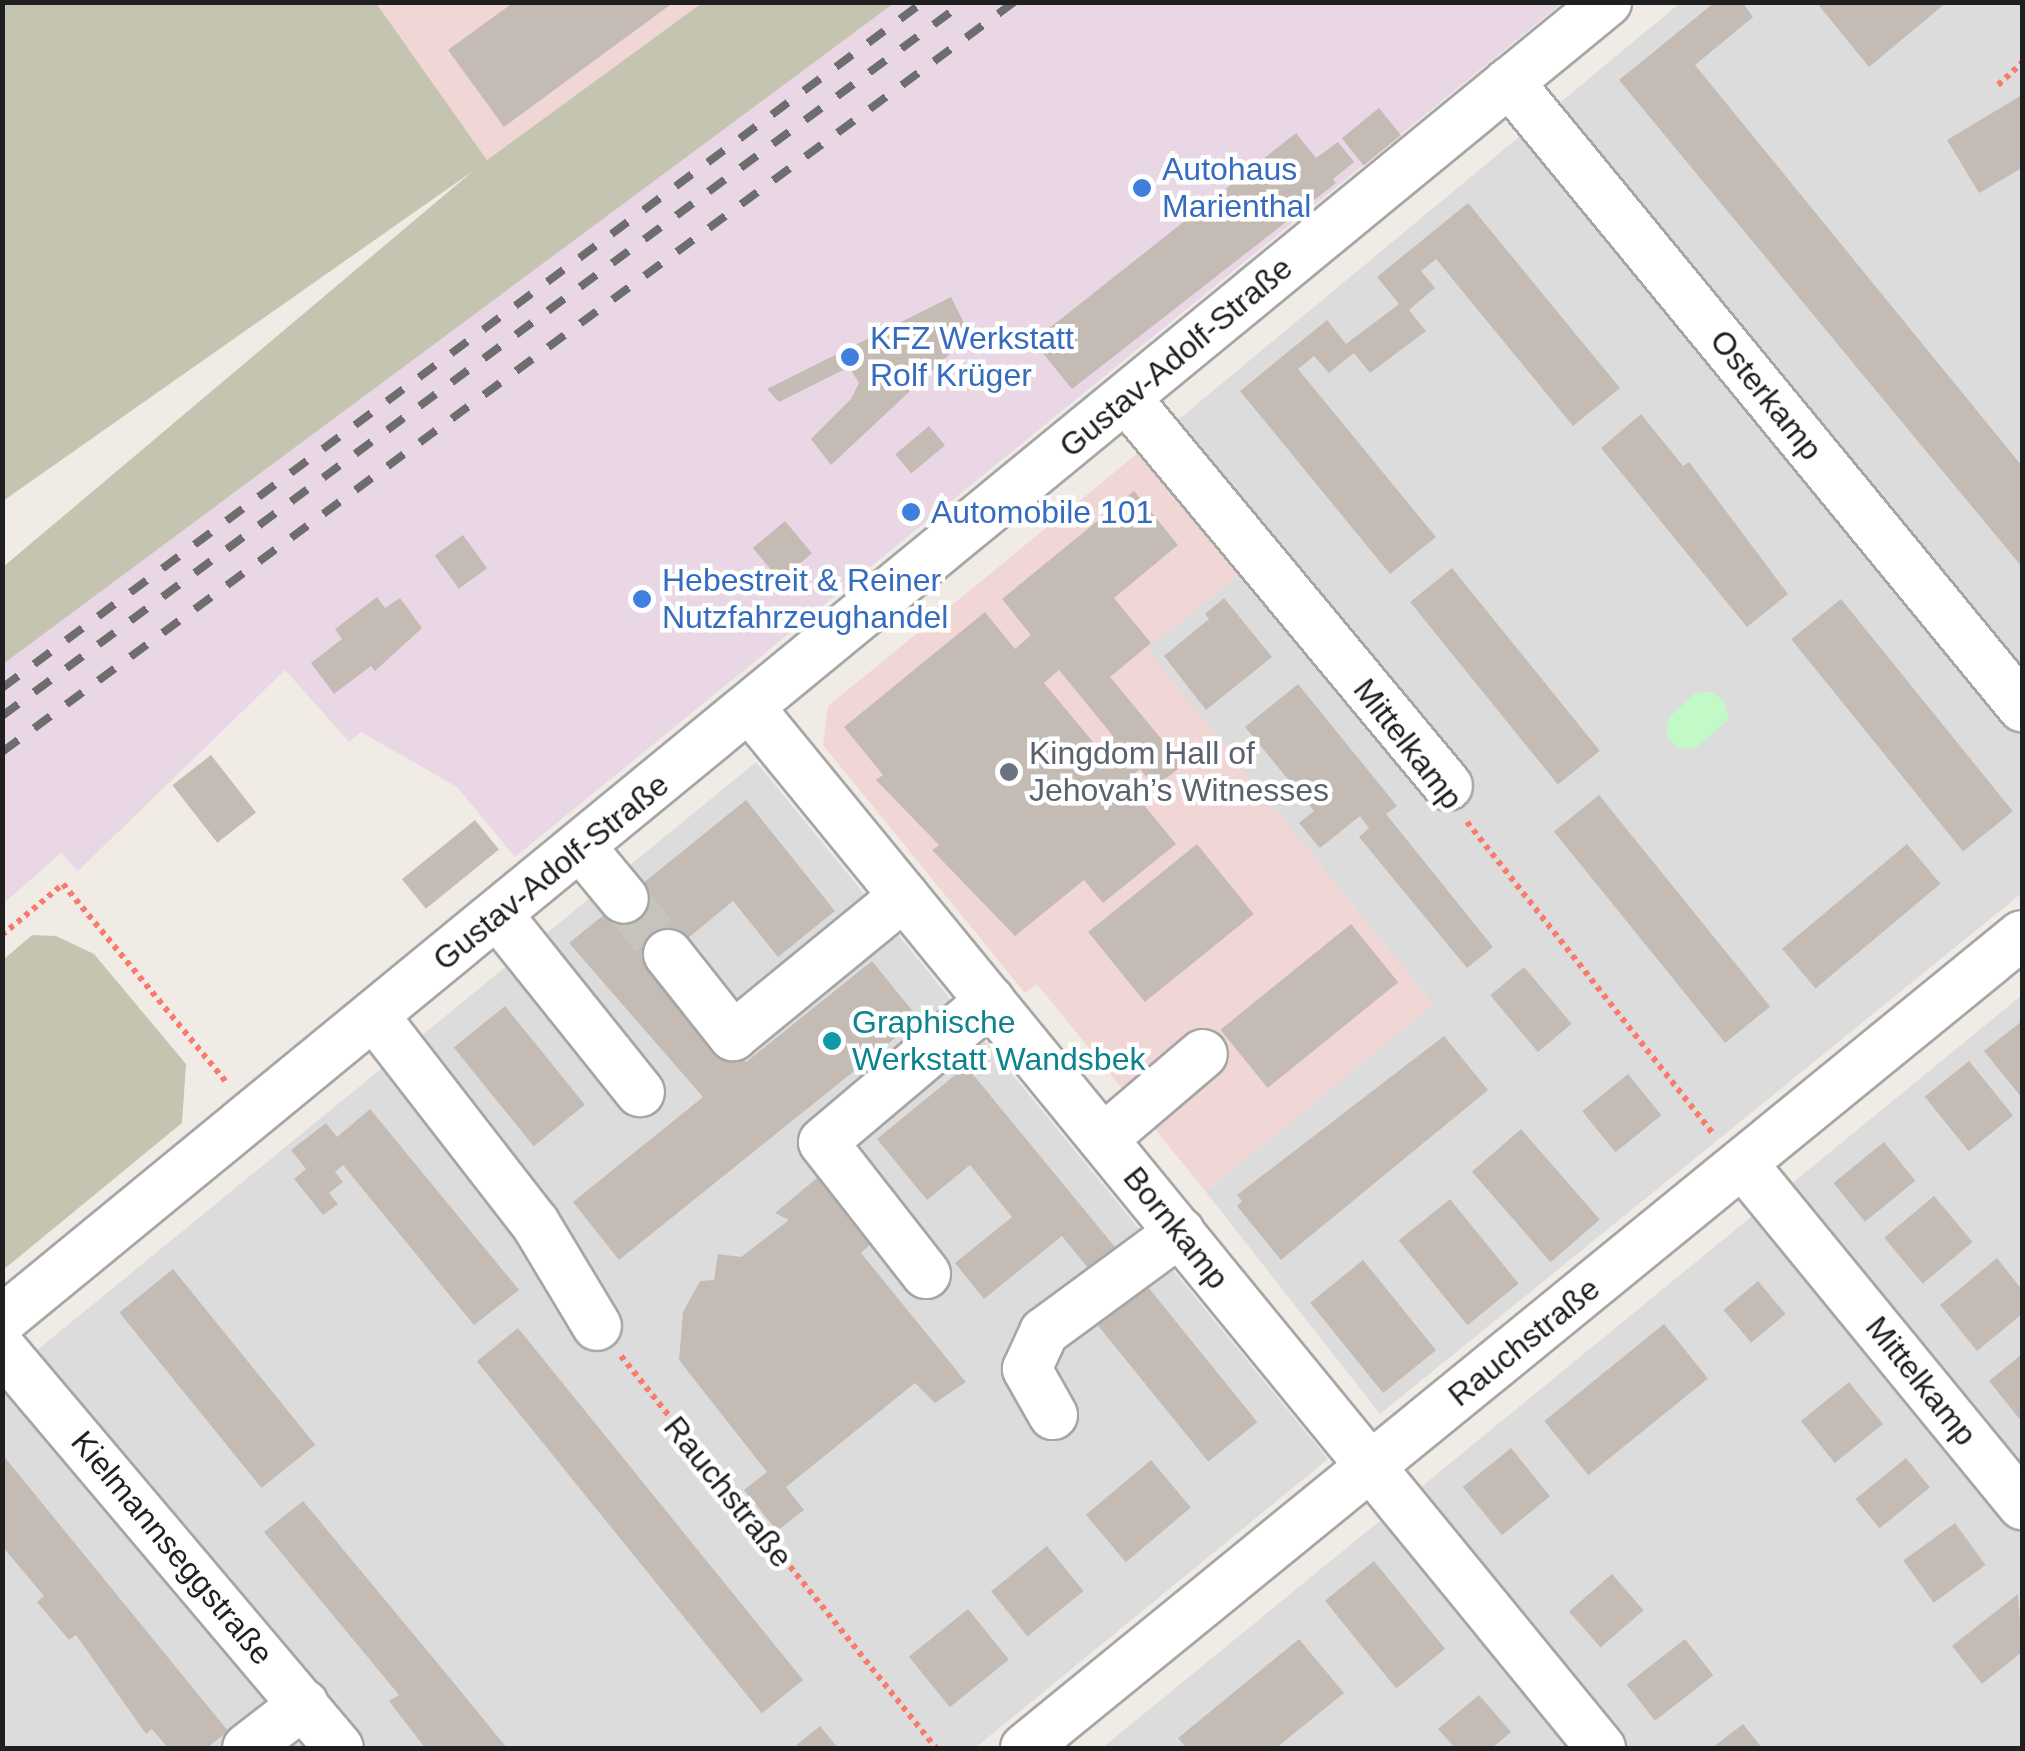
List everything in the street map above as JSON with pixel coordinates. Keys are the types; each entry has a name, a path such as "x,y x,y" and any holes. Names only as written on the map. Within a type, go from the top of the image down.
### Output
{"street":[{"name":"Gustav-Adolf-Straße","path":"2,1320 1607,2"},
{"name":"Osterkamp","path":"1509,82 2022,708"},
{"name":"Mittelkamp","path":"1126,398 1448,786"},
{"name":"Bornkamp","path":"750,708 1601,1748"},
{"path":"581,847 624,898"},
{"path":"668,954 733,1036 904,896"},
{"path":"498,915 640,1092"},
{"name":"Rauchstraße","path":"1025,1748 1371,1466 1732,1153 2022,934"},
{"path":"926,1274 823,1142 990,1001"},
{"path":"375,1017 535,1223 598,1326"},
{"path":"1104,1139 1203,1054"},
{"name":"Mittelkamp","path":"1732,1153 2022,1505"},
{"path":"1053,1415 1027,1369 1044,1332 1180,1232"},
{"name":"Kielmannseggstraße","path":"2,1349 339,1748"},
{"path":"247,1748 304,1704"}],"path":[{"path":"1998,85 2022,63"},
{"name":"Mittelkamp","path":"1448,786 1478,844 1732,1153"},
{"path":"2,935 63,884 252,1114"},
{"name":"Rauchstraße","path":"598,1326 936,1748"}],"shaded area":[{"path":"3,2 376,3 487,160 702,3 894,3 3,664 3,567 473,171 3,501"},
{"path":"376,3 702,3 487,160"},
{"path":"702,3 1562,3 515,857 457,787 361,732 349,742 285,670 78,871 61,853 3,904 3,567"},
{"path":"1680,3 2022,3 2022,893 1380,1414 1206,1192 1433,1004 1146,649 1143,449"},
{"path":"1143,449 1242,573 1147,649 1433,1004 1206,1192 1037,984 1025,993 823,745 828,706"},
{"path":"756,762 1328,1459 975,1748 3,1748 3,1378"},
{"path":"32,935 56,936 94,954 186,1064 182,1123 3,1270 3,960"},
{"path":"2022,995 2022,1748 1102,1748 1509,1415"}],"green space":[{"path":"1711,692 1724,701 1729,719 1697,747 1679,749 1667,735 1669,718 1695,693"}],"building":[{"path":"514,2 674,2 504,127 448,50"},
{"path":"1715,2 1742,2 1753,17 1695,65 2022,466 2022,567 1619,80"},
{"path":"1816,2 1947,2 1869,67"},
{"path":"2022,95 2022,168 1979,193 1947,140"},
{"path":"1379,108 1401,135 1364,165 1342,138"},
{"path":"1296,133 1316,158 1338,142 1354,162 1333,179 1336,183 1072,389 1033,341"},
{"path":"1468,203 1620,388 1573,426 1436,259 1421,271 1435,288 1409,310 1426,331 1370,373 1354,353 1329,373 1314,356 1298,369 1436,537 1390,574 1240,391 1327,320 1346,344 1399,304 1377,277"},
{"path":"951,297 970,335 831,465 811,439 851,399 859,383 849,367 779,402 767,389"},
{"path":"1641,414 1683,466 1689,462 1788,594 1747,627 1601,448"},
{"path":"929,426 945,445 911,473 895,454"},
{"name":"Kingdom Hall of Jehovah’s Witnesses","path":"1134,491 1178,545 1114,598 1151,643 1110,677 1183,765 1155,787 1140,769 1125,782 1176,844 1103,903 1084,880 1015,936 932,850 939,845 876,780 883,775 844,727 985,612 1015,649 1031,635 1002,599","holes":["1059,670 1113,736 1098,748 1044,683"]},
{"path":"785,521 812,553 780,580 753,548"},
{"path":"463,535 487,568 459,589 435,556"},
{"path":"1452,568 1600,751 1558,785 1410,602"},
{"path":"377,597 385,608 400,598 422,628 375,671 371,666 334,694 311,663 342,639 335,629"},
{"path":"1224,598 1272,657 1206,710 1164,656 1209,619 1205,614"},
{"path":"1841,599 2013,811 1963,851 1791,639"},
{"path":"1298,684 1397,806 1386,814 1493,947 1467,968 1359,837 1369,828 1360,816 1320,848 1299,823 1314,811 1245,727"},
{"path":"211,755 256,813 217,843 172,785"},
{"path":"1599,795 1770,1006 1725,1043 1554,832"},
{"path":"746,800 835,911 778,957 733,901 659,962 746,1062 872,961 919,1019 619,1260 573,1202 703,1097 569,943"},
{"path":"475,820 499,850 426,909 402,879"},
{"path":"1197,844 1254,914 1145,1002 1088,932"},
{"path":"1907,844 1940,884 1816,989 1782,949"},
{"path":"1351,924 1398,982 1268,1088 1220,1030"},
{"path":"1524,967 1572,1024 1538,1052 1490,995"},
{"path":"505,1006 585,1105 534,1146 454,1048"},
{"path":"2022,1021 2022,1098 1984,1051"},
{"path":"1444,1036 1488,1090 1281,1260 1237,1206 1242,1201 1237,1195"},
{"path":"1969,1061 2013,1115 1969,1151 1925,1097"},
{"path":"966,1066 1119,1252 1093,1274 1062,1236 984,1299 955,1263 1012,1217 970,1165 927,1200 877,1139"},
{"path":"1628,1074 1661,1115 1616,1152 1582,1111"},
{"path":"370,1109 519,1290 474,1325 343,1165 335,1172 343,1182 329,1193 338,1204 323,1215 294,1179 306,1169 291,1150 326,1123 337,1137"},
{"path":"1521,1129 1600,1220 1551,1262 1472,1172"},
{"path":"1884,1142 1915,1181 1865,1222 1833,1183"},
{"path":"818,1177 873,1242 861,1253 966,1382 935,1403 915,1383 786,1487 804,1510 777,1531 744,1490 767,1472 679,1360 683,1312 700,1281 714,1280 718,1254 741,1257 789,1220 775,1213"},
{"path":"1934,1196 1973,1242 1923,1284 1884,1238"},
{"path":"1450,1199 1519,1284 1467,1325 1399,1241"},
{"path":"1997,1258 2022,1290 2022,1314 1977,1351 1940,1305"},
{"path":"1363,1260 1436,1350 1383,1393 1310,1303"},
{"path":"173,1269 315,1445 262,1488 119,1312"},
{"path":"1139,1276 1257,1422 1208,1462 1090,1316"},
{"path":"1758,1281 1786,1314 1751,1343 1724,1310"},
{"path":"1664,1324 1708,1378 1588,1475 1544,1421"},
{"path":"518,1328 803,1680 762,1713 477,1361"},
{"path":"2022,1354 2022,1422 1989,1381"},
{"path":"1849,1382 1883,1424 1835,1463 1801,1421"},
{"path":"1511,1448 1550,1496 1502,1535 1463,1487"},
{"path":"2,1454 228,1731 207,1748 168,1748 152,1729 146,1734 76,1635 69,1640 37,1602 44,1596 2,1546"},
{"path":"1906,1458 1930,1488 1879,1528 1855,1499"},
{"path":"1151,1460 1191,1507 1126,1562 1086,1515"},
{"path":"303,1501 507,1748 425,1748 389,1701 399,1695 264,1532"},
{"path":"1955,1523 1986,1565 1934,1603 1903,1561"},
{"path":"1047,1546 1084,1591 1028,1636 991,1591"},
{"path":"1374,1561 1445,1649 1396,1688 1325,1601"},
{"path":"1612,1574 1643,1610 1600,1648 1569,1611"},
{"path":"2018,1594 2022,1652 1982,1684 1952,1646"},
{"path":"968,1609 1009,1660 950,1707 909,1657"},
{"path":"1299,1639 1344,1693 1276,1748 1186,1748 1178,1738"},
{"path":"1685,1639 1713,1675 1655,1721 1627,1685"},
{"path":"1479,1695 1511,1732 1492,1748 1455,1748 1438,1729"},
{"path":"1743,1724 1762,1748 1712,1748"},
{"path":"820,1726 838,1748 793,1748"}],"tunnel":[{"path":"624,899 668,954"}],"railway":[{"path":"2,688 923,2"},
{"path":"2,716 964,2"},
{"path":"2,752 1014,2"}],"place":[{"name":"Autohaus Marienthal","path":"1142,188"},
{"name":"KFZ Werkstatt Rolf Krüger","path":"850,357"},
{"name":"Automobile 101","path":"911,512"},
{"name":"Hebestreit & Reiner Nutzfahrzeughandel","path":"642,599"},
{"name":"Kingdom Hall of Jehovah’s Witnesses","path":"1009,772"},
{"name":"Graphische Werkstatt Wandsbek","path":"832,1041"}]}
